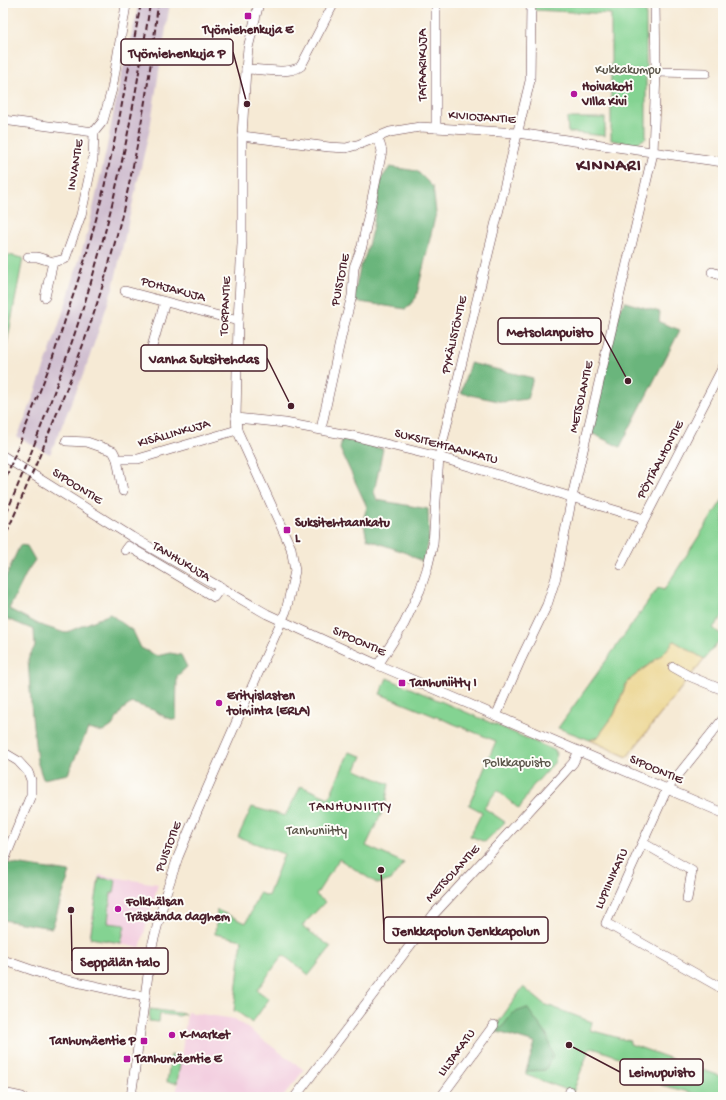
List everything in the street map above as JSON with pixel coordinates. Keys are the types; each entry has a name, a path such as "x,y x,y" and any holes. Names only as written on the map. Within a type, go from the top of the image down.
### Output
{"street":[{"name":"TORPANTIE","path":"259,3 248,48 242,136 242,243 238,321 236,418 237,430 291,548 295,571 286,611 282,621"},
{"path":"246,69 297,70 301,66 334,3"},
{"name":"TATAARIKUJA","path":"436,3 436,128"},
{"name":"PYKÄLISTÖNTIE","path":"378,665 404,624 420,590 433,544 439,457 530,81 531,3"},
{"name":"METSOLANTIE","path":"496,716 547,605 556,577 572,497 653,153 656,72 655,3"},
{"name":"INVANTIE","path":"53,262 65,260 81,215 93,159 94,132 103,121 112,89 126,4"},
{"path":"656,72 706,73"},
{"path":"3,120 94,132"},
{"name":"KIVIOJANTIE","path":"242,136 346,148 403,128 420,127 517,133 723,162"},
{"name":"PUISTOTIE","path":"321,429 342,333 352,296 354,267 365,234 382,151 380,144 375,138"},
{"path":"28,257 37,257 53,262 45,297"},
{"path":"712,272 723,276"},
{"name":"POHJAKUJA","path":"125,291 238,321"},
{"path":"151,350 165,302"},
{"name":"PÖYTÄALHONTIE","path":"621,565 700,415 723,367"},
{"name":"SUKSITEHTAANKATU","path":"236,418 285,423 321,429 439,457 644,519"},
{"name":"KISÄLLINKUJA","path":"117,459 138,459 237,430"},
{"path":"66,441 87,442 113,451 117,459 123,491"},
{"name":"SIPOONTIE","path":"3,456 132,537 282,621 378,665 723,813"},
{"name":"TANHUKUJA","path":"125,550 128,546 214,597 220,587"},
{"name":"PUISTOTIE","path":"132,1097 145,997 157,922 166,893 178,857 282,621"},
{"path":"672,667 689,676 723,690"},
{"name":"LUPIINIKATU","path":"723,719 667,789 606,923 723,989"},
{"name":"METSOLANTIE","path":"295,1097 434,914 573,763 579,751"},
{"path":"3,752 18,761 28,772 31,780 31,795 3,862"},
{"path":"643,843 692,871 687,899"},
{"path":"3,960 49,976 145,997"},
{"name":"LILJAKATU","path":"441,1097 494,1025"},
{"path":"3,1093 22,1097"}],"shaded area":[{"path":"138,3 170,3 150,128 113,288 85,370 50,454 17,437 26,417 49,354 89,227"},
{"path":"99,875 158,884 140,948 89,938"},
{"path":"187,1012 235,1019 304,1070 283,1097 176,1097"}],"green space":[{"name":"Kukkakumpu","path":"534,3 646,3 646,138 635,144 611,140 611,14 534,10"},
{"path":"567,118 605,118 605,136 568,132"},
{"path":"390,167 417,171 433,187 436,213 416,298 406,309 353,301 360,268 366,254 373,226 381,179"},
{"path":"3,254 23,258 6,349 3,349"},
{"path":"625,302 660,312 659,322 680,330 620,447 591,433 620,308"},
{"path":"470,363 533,378 527,399 503,402 461,393"},
{"path":"342,439 383,449 374,492 377,500 428,509 429,540 423,562 406,553 367,539 363,520 367,507 340,449"},
{"path":"723,499 723,615 713,628 723,636 704,659 674,641 664,653 627,682 614,715 598,737 590,740 558,728 658,588 664,590"},
{"path":"20,545 27,546 35,560 28,570 9,609 40,625 65,633 110,614 133,631 141,648 157,656 170,653 181,655 187,667 177,676 176,720 167,718 153,710 132,703 123,709 112,726 103,732 88,729 68,774 43,779 37,761 28,659 35,646 34,630 3,617 3,583"},
{"name":"Polkkapuisto","path":"387,678 556,751 555,762 532,787 519,809 497,790 484,808 505,822 485,842 470,836 482,812 469,805 496,741 380,694"},
{"name":"Tanhuniitty","path":"349,752 362,756 356,770 389,784 385,806 366,846 404,863 391,880 378,884 339,859 316,895 325,902 302,926 331,947 309,975 283,955 257,990 269,999 252,1023 238,1012 234,1011 242,940 215,934 217,910 246,923 259,893 268,896 284,854 238,837 252,807 285,816 301,786 329,798"},
{"path":"7,863 70,872 52,928 3,920 3,871"},
{"path":"99,878 116,880 114,893 111,893 108,923 125,925 121,943 90,938"},
{"path":"523,987 544,1004 592,1022 590,1030 630,1041 630,1044 723,1077 723,1097 708,1097 661,1085 662,1072 590,1047 573,1092 526,1075 526,1071 545,1070 547,1035 501,1028 498,1032 491,1033"},
{"path":"527,1008 547,1035 553,1056 545,1070 526,1071 535,1043 498,1032 513,1013"},
{"path":"150,1009 185,1014 179,1016 160,1014 159,1022 149,1021"},
{"path":"171,1055 181,1057 177,1083 167,1082"}],"sand":[{"path":"674,641 704,659 627,757 590,740 598,737 614,715 627,682 664,653"}],"railway":[{"path":"3,485 52,360 86,256 101,201 118,125 141,3"},
{"path":"3,521 53,396 84,304 106,230 124,154 150,3"},
{"path":"3,541 61,403 92,319 104,281 134,163 148,83 158,3"}],"place":[{"name":"Työmiehenkuja E","path":"248,16"},
{"name":"Hoivakoti VIlla Kivi","path":"574,94"},
{"name":"Työmiehenkuja P","path":"247,104"},
{"name":"Metsolanpuisto","path":"628,381"},
{"name":"Vanha Suksitehdas","path":"291,406"},
{"name":"Suksitehtaankatu L","path":"287,530"},
{"name":"Tanhuniitty I","path":"402,683"},
{"name":"Erityislasten toiminta (ERLA)","path":"219,703"},
{"name":"Jenkkapolun Jenkkapolun","path":"381,870"},
{"name":"Folkhälsan Träskända daghem","path":"118,909"},
{"name":"Seppälän talo","path":"71,910"},
{"name":"K-Market","path":"172,1035"},
{"name":"Tanhumäentie P","path":"144,1041"},
{"name":"Leimupuisto","path":"569,1045"},
{"name":"Tanhumäentie E","path":"127,1059"}],"district":[{"name":"KINNARI","path":"609,167"},
{"name":"TANHUNIITTY","path":"351,807"}]}
